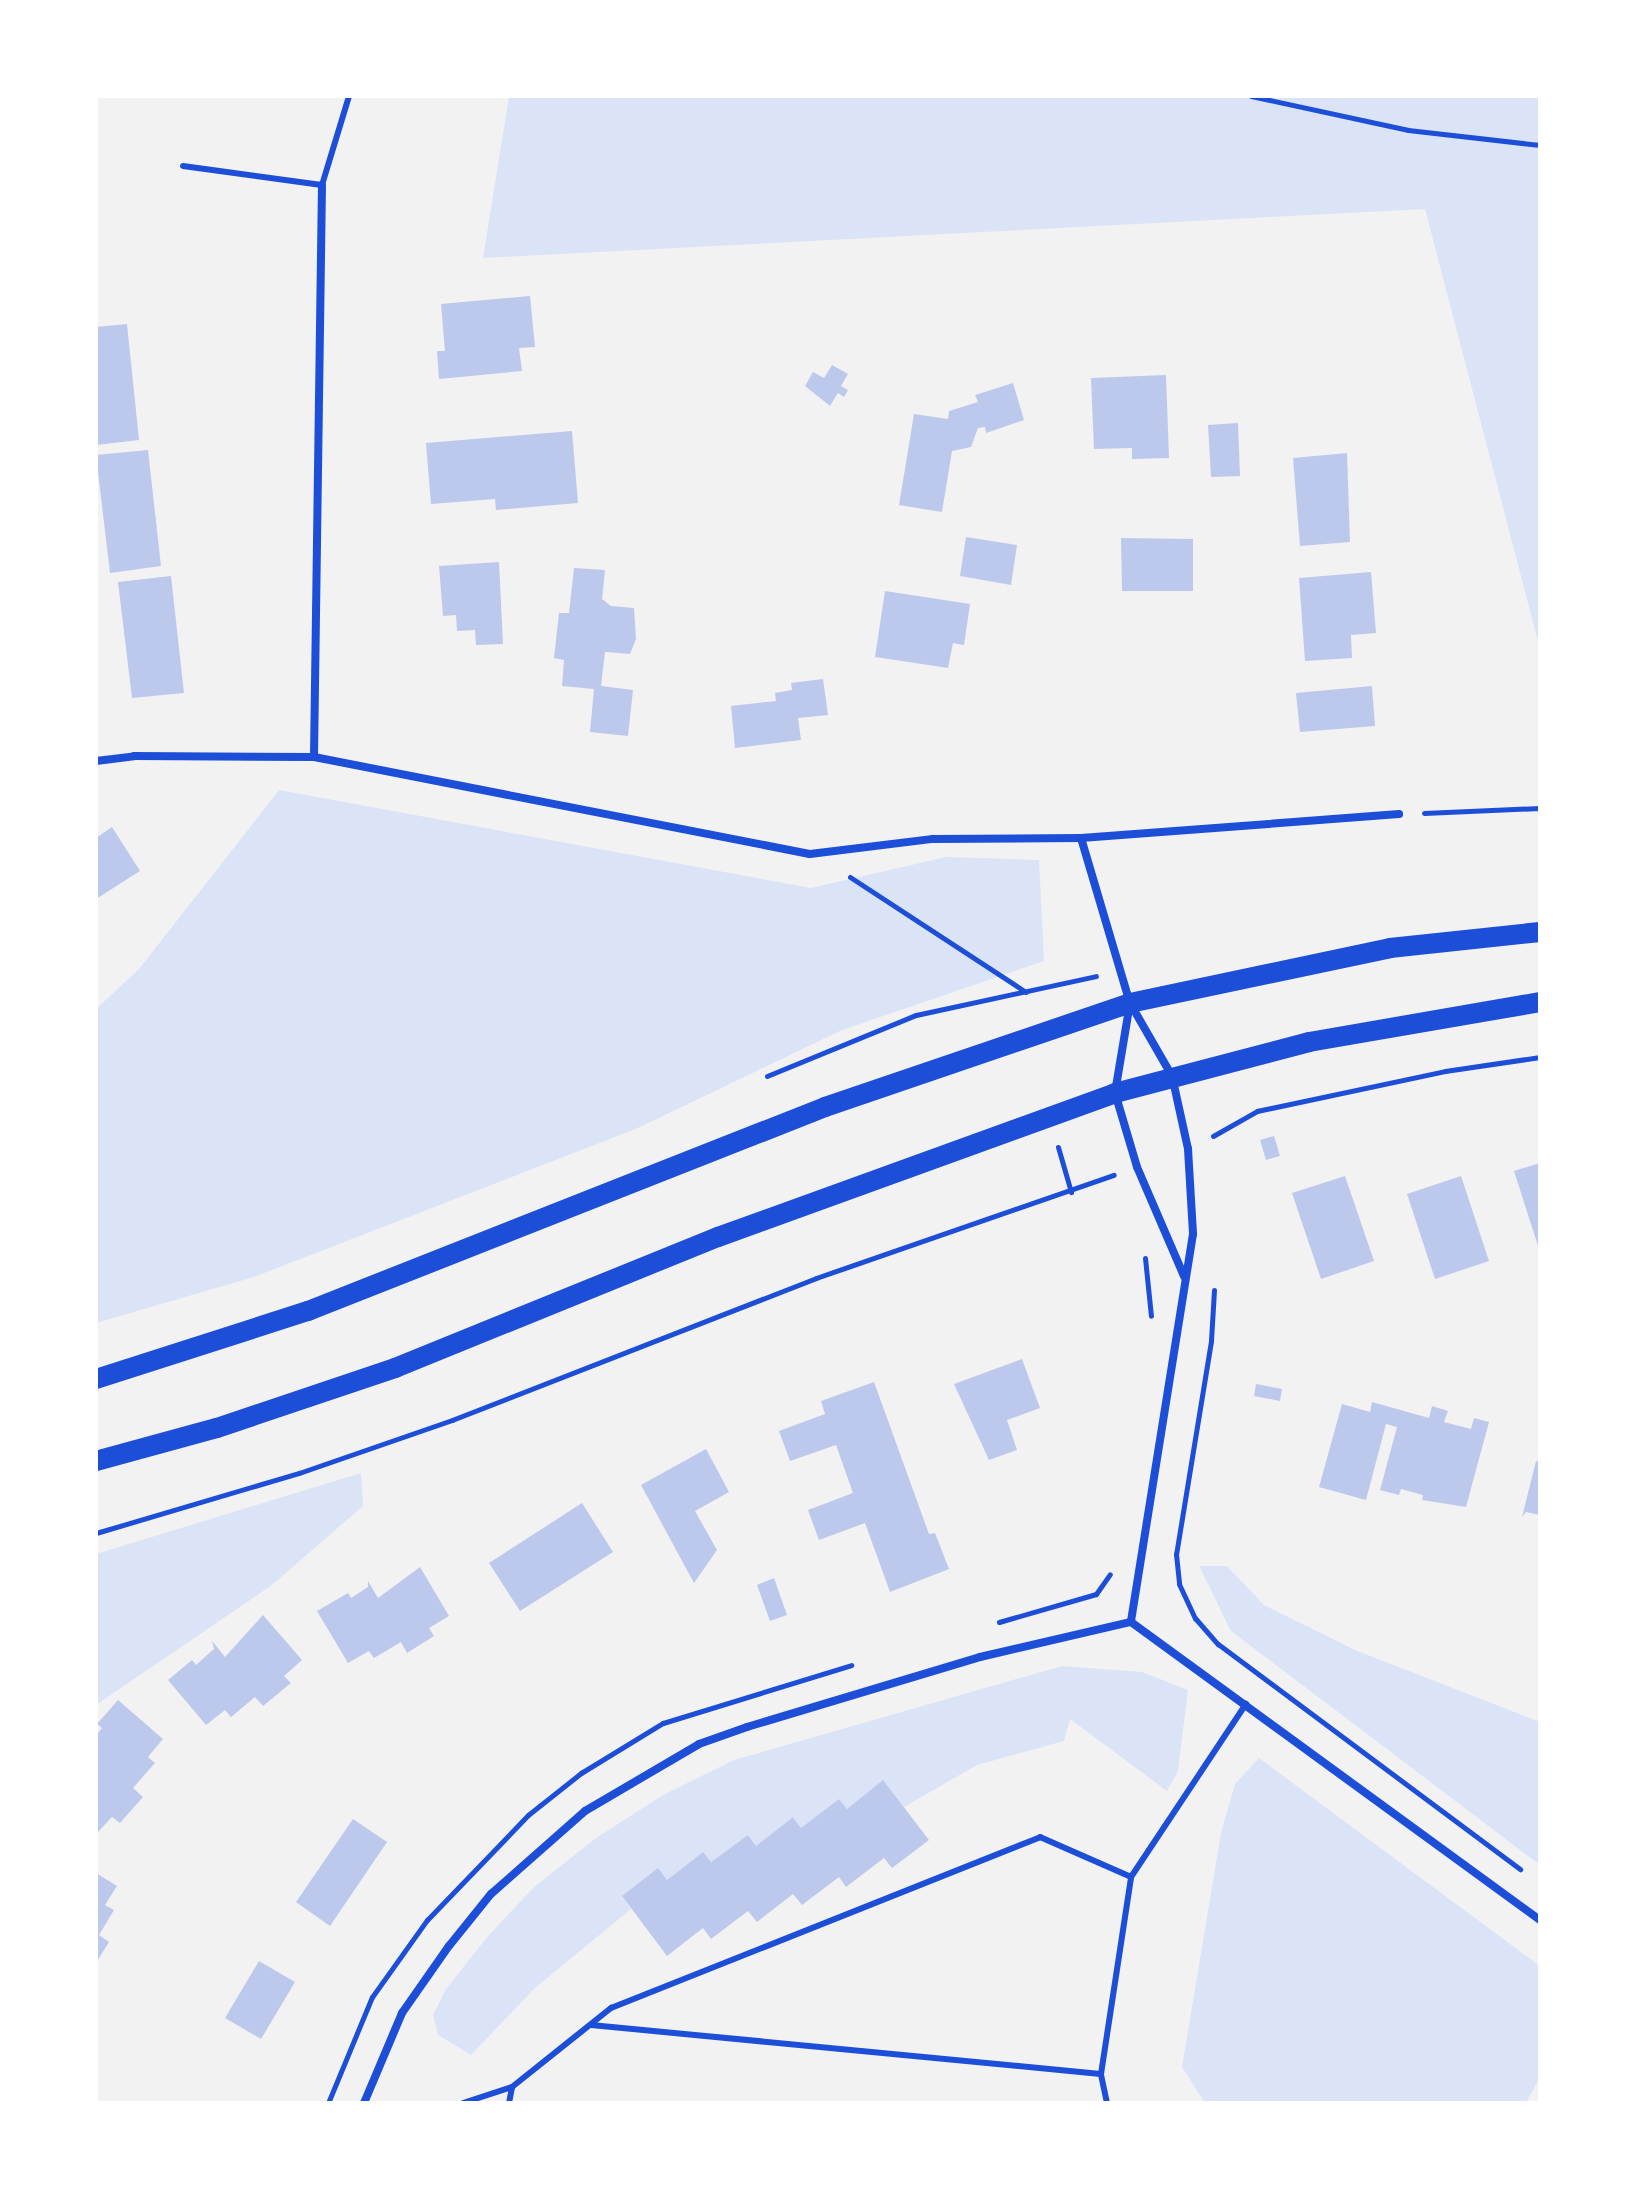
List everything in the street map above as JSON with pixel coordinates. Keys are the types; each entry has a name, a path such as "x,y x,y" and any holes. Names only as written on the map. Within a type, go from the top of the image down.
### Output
{"main road":[{"path":"96,1379 308,1311 825,1107 1130,1003 1390,948 1540,932"},
{"path":"96,1461 217,1428 395,1368 718,1237 1115,1093 1172,1076 1386,1026 1540,1002"}],"street":[{"path":"314,757 322,185"},
{"path":"96,761 134,756 314,757 810,854 933,839 1081,838 1399,814"},
{"path":"1081,838 1130,1003 1172,1076 1188,1149 1193,1234 1131,1622"},
{"path":"1130,1003 1115,1093 1137,1167 1184,1277"},
{"path":"364,2103 402,2013 449,1946 491,1894 585,1811 699,1744 747,1727 980,1657 1131,1622 1540,1920"}],"lane":[{"path":"183,166 322,185 349,96"},
{"path":"1107,2103 1101,2074 1131,1877 1247,1704"},
{"path":"463,2103 512,2087 611,2008 1040,1837 1131,1877"},
{"path":"590,2025 1101,2074"},
{"path":"509,2103 512,2087"}],"path":[{"path":"1251,96 1408,130 1540,145"},
{"path":"1399,814 1540,808"},
{"path":"810,854 900,906 1027,993"},
{"path":"767,1076 916,1015 1121,970"},
{"path":"1188,1149 1257,1111 1445,1071 1540,1057"},
{"path":"1212,1137 1212,1151"},
{"path":"96,1533 299,1473 438,1425 786,1289 1137,1167"},
{"path":"1107,1177 1117,1185"},
{"path":"1142,1245 1150,1326"},
{"path":"1214,1282 1211,1341 1176,1554 1179,1584 1195,1618 1218,1644 1528,1874"},
{"path":"983,1627 1096,1594 1113,1566"},
{"path":"328,2103 372,1997 427,1920 528,1815 581,1773 663,1723 854,1664"}],"shaded area":[{"path":"509,96 1540,96 1540,649 1425,209 483,258"},
{"path":"279,790 811,888 946,857 1039,860 1044,961 842,1030 638,1128 254,1277 96,1323 96,1009 139,969"},
{"path":"361,1473 363,1506 272,1585 96,1705 96,1554"},
{"path":"1199,1566 1227,1566 1264,1605 1355,1650 1540,1722 1540,1865 1231,1631"},
{"path":"1062,1666 1142,1672 1188,1690 1178,1771 1167,1791 1070,1719 1064,1741 977,1765 904,1807 883,1781 847,1809 839,1799 801,1828 793,1817 756,1846 748,1835 711,1862 703,1852 667,1880 657,1869 622,1896 631,1909 535,1988 471,2055 438,2035 433,2015 446,1989 488,1936 534,1887 596,1838 663,1795 734,1760"},
{"path":"1259,1758 1540,1966 1540,2077 1526,2103 1205,2103 1182,2067 1221,1833 1235,1784"}],"building":[{"path":"530,296 535,347 519,348 522,371 439,379 437,351 445,351 441,304"},
{"path":"127,324 139,440 96,445 96,327"},
{"path":"832,365 848,374 841,386 848,390 844,397 838,393 830,406 805,386 813,372 824,378"},
{"path":"1166,375 1169,458 1132,459 1132,448 1094,449 1091,378"},
{"path":"1013,383 1024,420 986,433 985,427 978,428 971,447 952,451 942,512 899,505 914,414 948,419 949,411 978,402 975,395"},
{"path":"1238,423 1240,476 1211,477 1208,425"},
{"path":"572,431 578,503 496,510 495,499 431,504 426,443"},
{"path":"148,450 161,566 110,573 96,455"},
{"path":"1347,453 1350,542 1300,546 1293,458"},
{"path":"966,537 1017,545 1011,585 960,576"},
{"path":"1121,538 1193,539 1193,591 1122,591"},
{"path":"499,562 503,644 476,645 475,630 457,631 456,615 443,616 439,566"},
{"path":"574,568 605,570 602,599 611,606 634,608 636,639 630,654 605,652 601,686 633,690 628,736 590,732 594,689 562,686 564,660 554,658 559,613 569,613"},
{"path":"1371,572 1376,633 1351,635 1352,658 1305,661 1299,578"},
{"path":"171,576 184,693 132,698 118,582"},
{"path":"885,591 970,604 964,645 953,643 948,668 875,657"},
{"path":"823,679 828,715 798,718 801,740 735,748 731,706 776,701 775,693 792,690 791,683"},
{"path":"1372,686 1375,726 1300,732 1296,693"},
{"path":"112,827 140,871 96,899 96,838"},
{"path":"1274,1136 1280,1156 1266,1160 1260,1140"},
{"path":"1540,1163 1540,1249 1539,1249 1514,1171"},
{"path":"1345,1176 1374,1261 1321,1279 1292,1193"},
{"path":"1461,1176 1489,1261 1435,1279 1407,1194"},
{"path":"1022,1359 1040,1408 1007,1420 1017,1450 989,1460 954,1384"},
{"path":"874,1382 929,1534 935,1533 949,1569 890,1592 865,1523 819,1540 808,1510 853,1493 836,1445 790,1461 779,1431 825,1414 821,1401"},
{"path":"1256,1384 1282,1389 1280,1401 1254,1396"},
{"path":"1372,1402 1429,1418 1432,1406 1448,1411 1444,1422 1471,1429 1474,1418 1489,1422 1466,1507 1422,1500 1423,1495 1401,1489 1399,1495 1380,1490 1397,1427 1386,1424 1366,1500 1319,1487 1342,1404 1370,1412"},
{"path":"706,1449 729,1492 695,1511 717,1550 694,1583 641,1485"},
{"path":"1536,1461 1540,1462 1540,1515 1526,1512 1522,1517"},
{"path":"582,1503 613,1552 520,1611 489,1563"},
{"path":"420,1567 449,1616 429,1628 434,1636 407,1653 401,1642 374,1658 369,1651 348,1663 317,1611 348,1593 351,1598 368,1587 368,1581 378,1598"},
{"path":"774,1578 787,1615 770,1621 757,1585"},
{"path":"263,1615 302,1660 284,1676 291,1683 263,1706 255,1697 231,1717 225,1710 206,1725 168,1680 192,1660 196,1665 214,1649 212,1641 225,1657"},
{"path":"118,1700 163,1739 148,1757 155,1763 133,1788 143,1797 120,1823 112,1817 96,1834 96,1735 102,1728 97,1724"},
{"path":"883,1780 929,1840 892,1868 884,1858 846,1887 839,1877 802,1905 793,1894 757,1922 748,1911 711,1939 703,1928 667,1956 622,1896 658,1868 667,1880 703,1852 711,1862 748,1835 756,1846 793,1817 801,1828 839,1799 847,1809"},
{"path":"353,1819 387,1842 330,1926 296,1902"},
{"path":"96,1873 117,1886 105,1905 114,1910 99,1935 109,1942 96,1963"},
{"path":"259,1961 295,1982 261,2039 225,2018"}]}
